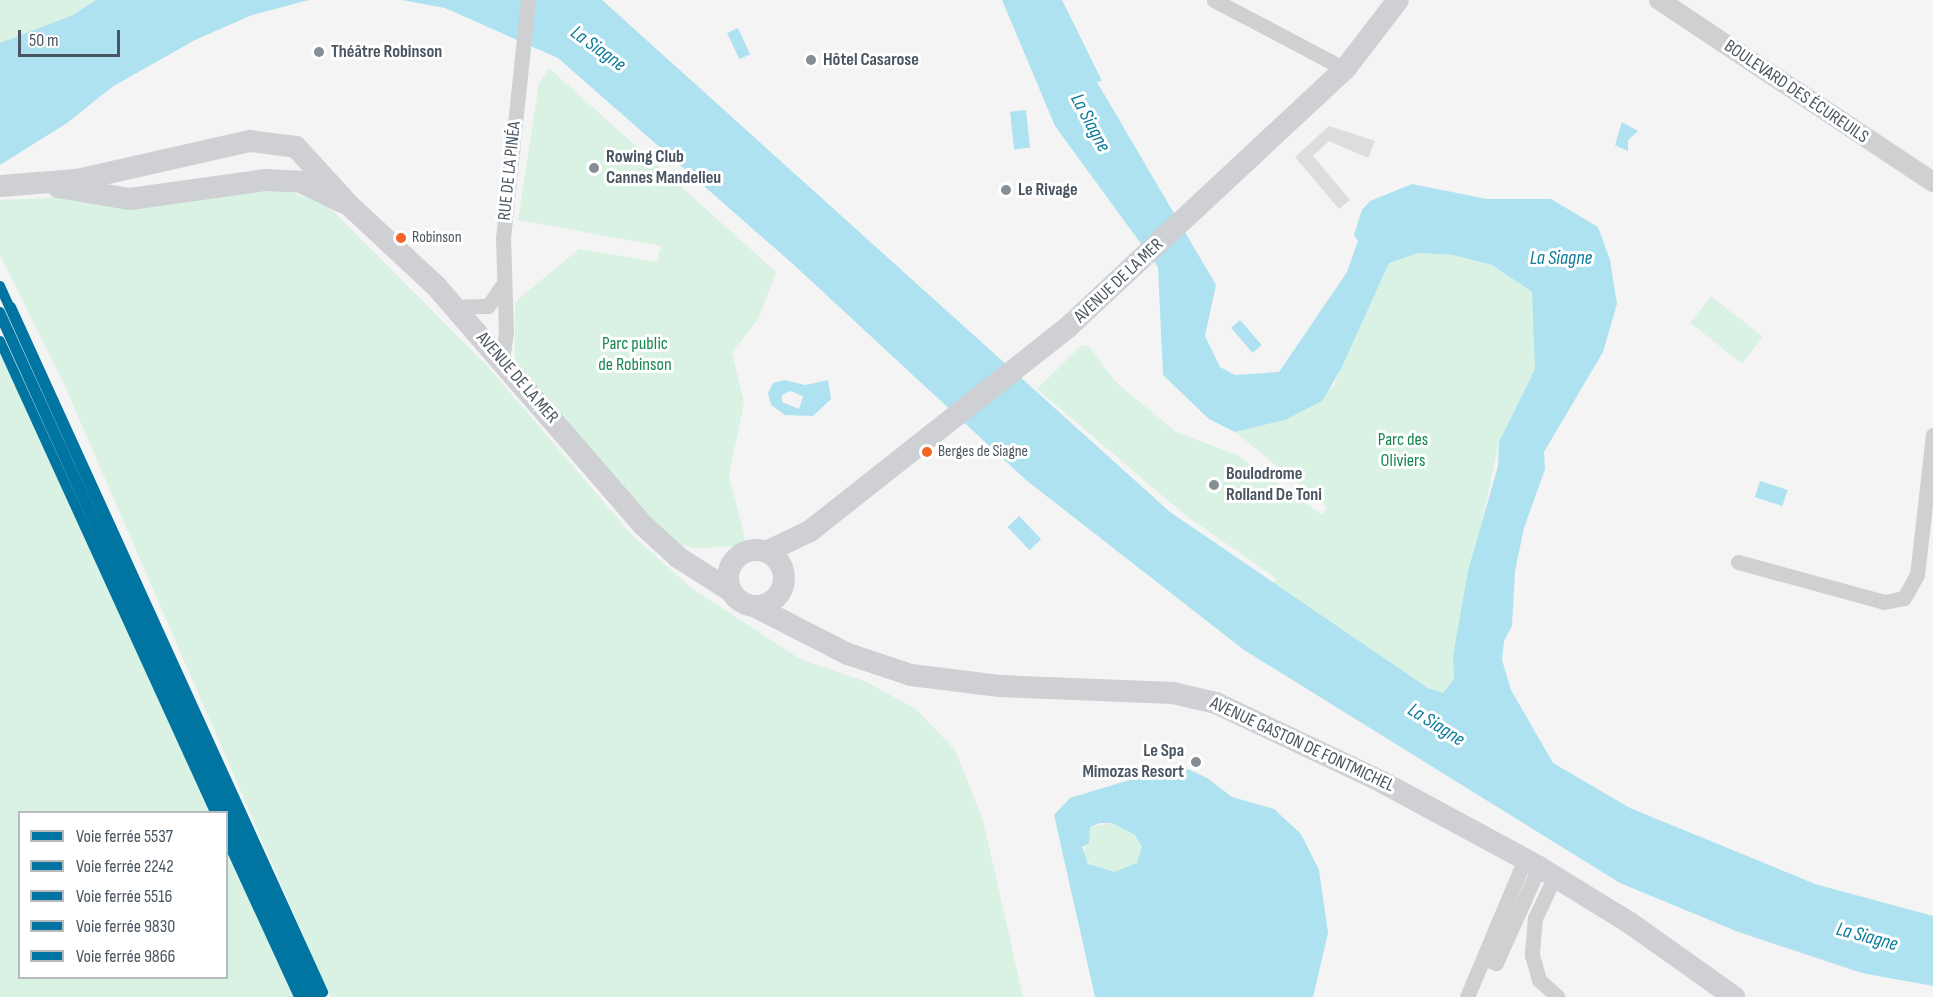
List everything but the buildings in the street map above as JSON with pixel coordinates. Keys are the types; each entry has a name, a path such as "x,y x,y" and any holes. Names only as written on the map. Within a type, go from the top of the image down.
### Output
{"main road":[{"name":"AVENUE DE LA MER","path":"810,531 1026,361 1138,264 1345,69 1398,0"},
{"name":"AVENUE DE LA MER","path":"0,186 77,180 269,140 296,147 348,205 455,307 643,525 679,558 731,591"},
{"name":"AVENUE DE LA MER","path":"41,182 72,192 130,199 241,182 301,182 348,205"},
{"path":"738,557 728,577 731,591 741,603 756,607 772,601 810,531"},
{"path":"679,558 704,563 738,557 751,551 766,552 810,531"},
{"path":"766,552 780,564 792,626"},
{"name":"AVENUE GASTON DE FONTMICHEL","path":"756,607 867,663 910,675 999,686 1195,696 1382,782 1540,868 1734,997"}],"street":[{"name":"RUE DE LA PINÉA","path":"501,360 505,324 502,286 520,65 528,0"},
{"path":"1214,0 1345,69"},
{"name":"BOULEVARD DES ÉCUREUILS","path":"1659,0 1933,182"},
{"path":"477,332 488,306 502,286"},
{"path":"455,307 488,306"},
{"path":"477,332 505,324"},
{"path":"1738,562 1884,602 1904,598 1917,575 1933,435"},
{"path":"1467,997 1484,958 1496,963 1540,868"},
{"path":"1540,868 1532,955 1539,980 1558,997"}],"green space":[{"path":"0,0 96,0 73,15 0,43"},
{"name":"Parc public de Robinson","path":"549,68 776,272 759,318 732,352 744,403 729,476 747,546 694,548 676,543 660,531 515,362 515,302 579,249 657,262 661,246 518,220 539,83"},
{"path":"246,188 289,192 326,204 490,369 631,534 690,587 800,659 867,682 917,710 955,750 983,820 1023,997 330,997 64,384 0,255 0,200"},
{"name":"Parc des Oliviers","path":"1418,253 1453,255 1492,265 1532,292 1535,316 1535,369 1499,442 1453,656 1454,679 1443,693 1428,688 1274,583 1277,579 1185,515 1037,389 1082,345 1089,347 1117,383 1176,432 1237,455 1322,515 1327,507 1235,432 1285,420 1333,387 1389,263"},
{"path":"1711,296 1763,337 1742,363 1690,323"},
{"path":"0,344 216,811 18,811 18,979 228,979 228,838 301,997 0,997"},
{"path":"1112,823 1135,835 1142,847 1137,863 1114,872 1096,869 1083,857 1089,827"}],"water":[{"path":"96,0 309,0 252,15 195,40 112,87 67,123 0,165 0,43 73,15"},
{"name":"La Siagne","path":"402,0 602,0 1170,512 1428,688 1443,693 1454,679 1453,656 1468,571 1498,466 1499,442 1535,369 1532,292 1492,265 1453,255 1418,253 1389,263 1341,369 1322,401 1285,420 1235,432 1209,419 1163,375 1158,267 1055,126 1002,0 1062,0 1102,81 1097,82 1216,285 1205,336 1220,367 1235,375 1279,372 1347,272 1358,241 1354,235 1362,210 1370,201 1412,184 1487,199 1551,199 1598,227 1610,260 1617,304 1603,352 1544,452 1545,469 1524,528 1515,571 1512,626 1504,641 1502,660 1511,690 1553,763 1630,808 1815,884 1933,916 1933,986 1862,973 1736,931 1620,883 1244,650 1026,480 794,265 558,58 445,8"},
{"path":"738,28 750,54 739,59 727,33"},
{"path":"1026,110 1030,148 1014,149 1010,112"},
{"path":"1622,122 1638,131 1628,140 1628,151 1615,145"},
{"path":"1240,320 1262,345 1253,353 1231,328"},
{"path":"784,380 805,385 828,380 831,399 813,416 785,415 771,405 768,393 773,383","holes":["790,391 803,396 799,409 782,402 782,395"]},
{"path":"1760,481 1788,490 1782,506 1755,497"},
{"path":"1019,516 1041,539 1030,550 1007,527"},
{"path":"1179,765 1207,778 1232,797 1274,809 1301,834 1319,870 1328,933 1313,997 1095,997 1054,815 1070,798","holes":["1100,823 1112,823 1135,835 1142,847 1137,863 1114,872 1088,864 1082,847 1089,843 1090,827"]}],"rail line":[{"name":"5537","path":"0,286 320,997"},
{"name":"9866","path":"11,307 323,992"},
{"name":"2242","path":"0,312 227,811"},
{"name":"9830","path":"0,315 224,811"},
{"name":"5516","path":"0,341 215,811"},
{"name":"2242","path":"228,813 312,997"},
{"name":"9830","path":"228,822 307,997"},
{"name":"5516","path":"228,842 299,997"}],"place":[{"name":"Théâtre Robinson","path":"319,52"},
{"name":"Hôtel Casarose","path":"811,60"},
{"name":"Rowing Club Cannes Mandelieu","path":"594,168"},
{"name":"Le Rivage","path":"1006,190"},
{"name":"Robinson","path":"401,238"},
{"name":"Berges de Siagne","path":"927,452"},
{"name":"Boulodrome Rolland De Toni","path":"1214,485"},
{"name":"Le Spa Mimozas Resort","path":"1196,762"}]}
